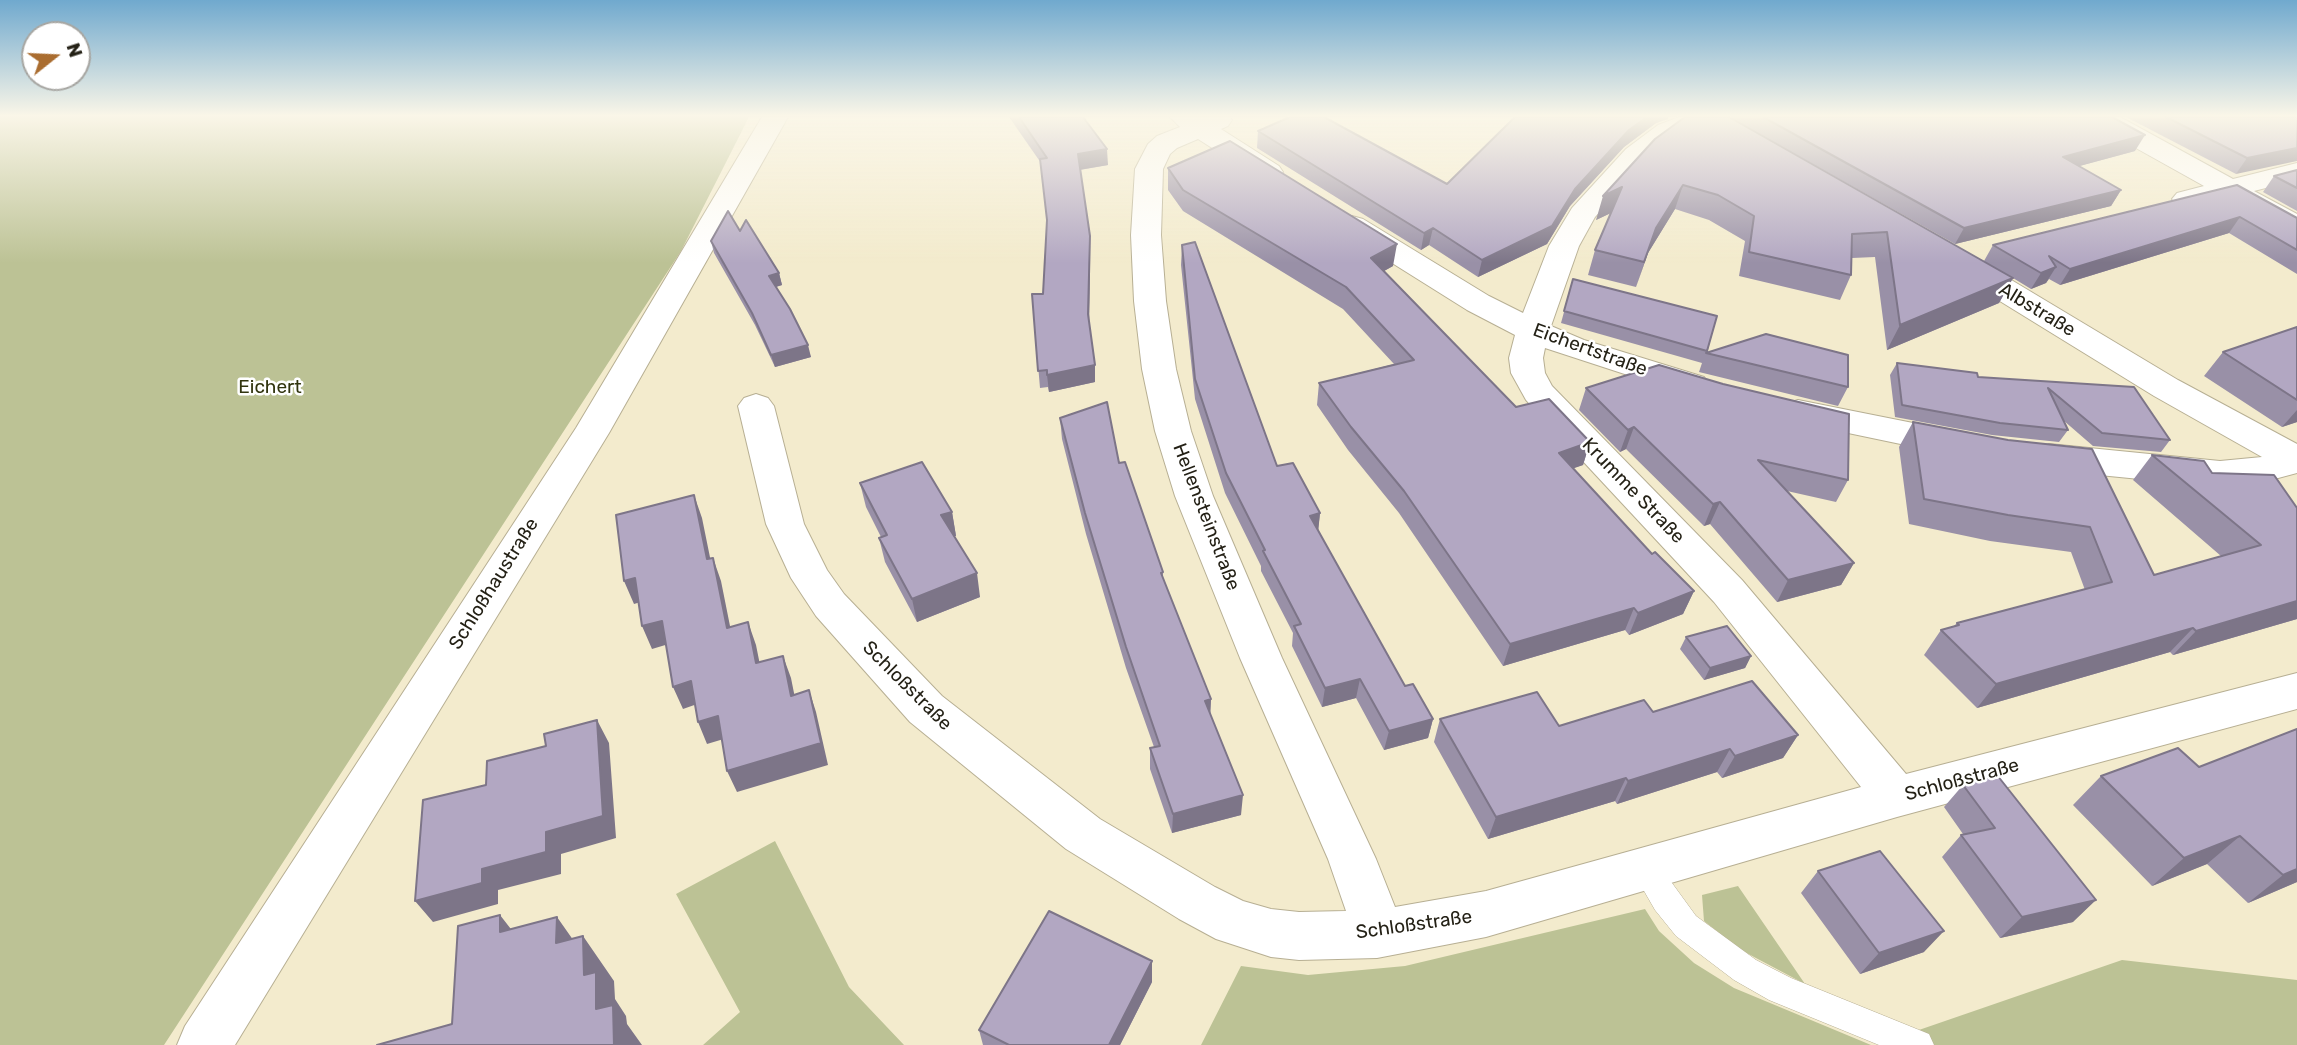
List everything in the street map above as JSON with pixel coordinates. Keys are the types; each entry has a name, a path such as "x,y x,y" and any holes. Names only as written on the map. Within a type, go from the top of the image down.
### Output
{"street":[{"name":"Schloßhaustraße","path":"204,1045 591,433 747,166"},
{"name":"Hellensteinstraße","path":"1151,166 1146,235 1150,301 1159,369 1173,431 1194,496 1261,658 1352,859 1368,900 1377,934"},
{"name":"Eichertstraße","path":"1264,166 1310,199 1478,303 1533,331 1642,370 1725,395"},
{"name":"Krumme Straße","path":"1625,166 1582,214 1564,246 1533,331 1526,358 1528,373 1538,392 1728,591 1897,797"},
{"path":"2189,166 2297,226"},
{"path":"2163,205 2297,171"},
{"name":"Albstraße","path":"1991,247 1945,254 2166,388 2297,460"},
{"path":"1769,405 1879,429 2004,451 2220,474 2252,472 2297,460"},
{"name":"Schloßstraße","path":"756,407 785,524 811,578 830,605 926,709 1083,834 1197,903 1234,922 1271,933 1299,936 1377,934 1486,914 1897,797 2297,691"}],"lane":[{"path":"1646,870 1686,926 1745,970 1780,989 1919,1045"}],"green space":[{"name":"Eichert","path":"0,166 724,166 681,251 164,1045 0,1045"},
{"path":"775,841 849,987 904,1045 703,1045 740,1012 676,894"},
{"path":"1738,886 1805,984 1739,949 1704,921 1702,895"},
{"path":"1645,909 1659,931 1694,963 1734,988 1871,1045 1201,1045 1241,966 1308,975 1405,966"},
{"path":"2122,960 2297,980 2297,1045 1911,1045 1916,1031"}],"building":[{"path":"1041,166 1080,166 1090,236 1088,314 1095,365 1047,375 1047,370 1038,371 1032,294 1043,294 1047,220"},
{"path":"1173,166 1270,166 1397,244 1371,258 1516,407 1549,399 1590,442 1559,453 1652,554 1655,552 1694,591 1638,613 1634,608 1510,644 1404,491 1319,383 1414,360 1346,287 1183,190 1168,168"},
{"path":"1315,166 1414,166 1447,184 1466,166 1596,166 1575,189 1552,226 1482,260 1433,228 1424,233"},
{"path":"1631,166 1815,166 2013,278 1900,325 1887,232 1852,234 1851,275 1749,252 1754,216 1718,195 1683,185 1656,228 1644,262 1595,250 1622,187 1603,196"},
{"path":"1851,166 2078,166 2121,190 1964,228"},
{"path":"2297,170 2297,188 2274,176"},
{"path":"2237,185 2297,218 2297,250 2240,217 2070,269 2049,256 2056,267 2041,273 1993,245"},
{"path":"728,211 740,231 746,220 779,273 769,276 808,345 771,355 752,313 711,241"},
{"path":"1195,242 1277,466 1293,463 1320,513 1310,516 1405,686 1413,684 1433,719 1389,731 1360,679 1325,688 1294,626 1301,624 1226,473 1195,379 1182,245"},
{"path":"1573,279 1717,316 1707,351 1564,311"},
{"path":"2297,327 2297,400 2223,352"},
{"path":"1766,334 1848,355 1848,387 1706,353"},
{"path":"1897,363 1977,373 1978,377 2134,387 2170,440 2102,433 2048,388 2068,430 2000,423 1902,405"},
{"path":"1659,365 1723,384 1849,414 1848,480 1758,460 1854,563 1788,580 1720,502 1713,504 1634,427 1628,430 1586,388"},
{"path":"1107,402 1119,463 1125,462 1163,572 1161,573 1211,699 1205,701 1243,795 1173,814 1150,748 1160,746 1085,513 1060,418"},
{"path":"1913,422 2008,440 2092,449 2154,575 2261,545 2152,455 2204,461 2212,473 2274,475 2297,508 2297,601 1996,684 1941,630 1959,625 1957,623 2112,582 2090,527 1924,499"},
{"path":"922,462 952,512 941,515 977,573 912,599 879,538 887,535 860,483"},
{"path":"694,495 707,559 713,558 727,628 748,622 756,663 783,656 791,696 809,690 821,743 727,771 718,716 698,722 691,681 673,687 662,621 642,626 635,578 624,581 616,515"},
{"path":"1727,626 1751,656 1710,668 1686,637"},
{"path":"1752,681 1798,735 1735,756 1730,749 1628,781 1626,778 1496,817 1440,719 1537,692 1559,726 1644,700 1653,712"},
{"path":"597,720 603,816 546,832 546,852 482,869 482,883 415,901 423,800 486,785 487,761 546,746 544,734"},
{"path":"2297,729 2297,869 2283,875 2240,836 2184,858 2101,776 2178,748 2199,767"},
{"path":"1997,775 2096,900 2022,917 1961,835 1995,828 1963,785"},
{"path":"1880,851 1944,931 1879,953 1818,871"},
{"path":"1049,911 1152,961 1109,1045 1009,1045 979,1030"},
{"path":"500,915 500,932 557,917 556,943 583,936 584,975 596,972 596,1009 613,1005 614,1045 377,1045 452,1024 458,926"}]}
